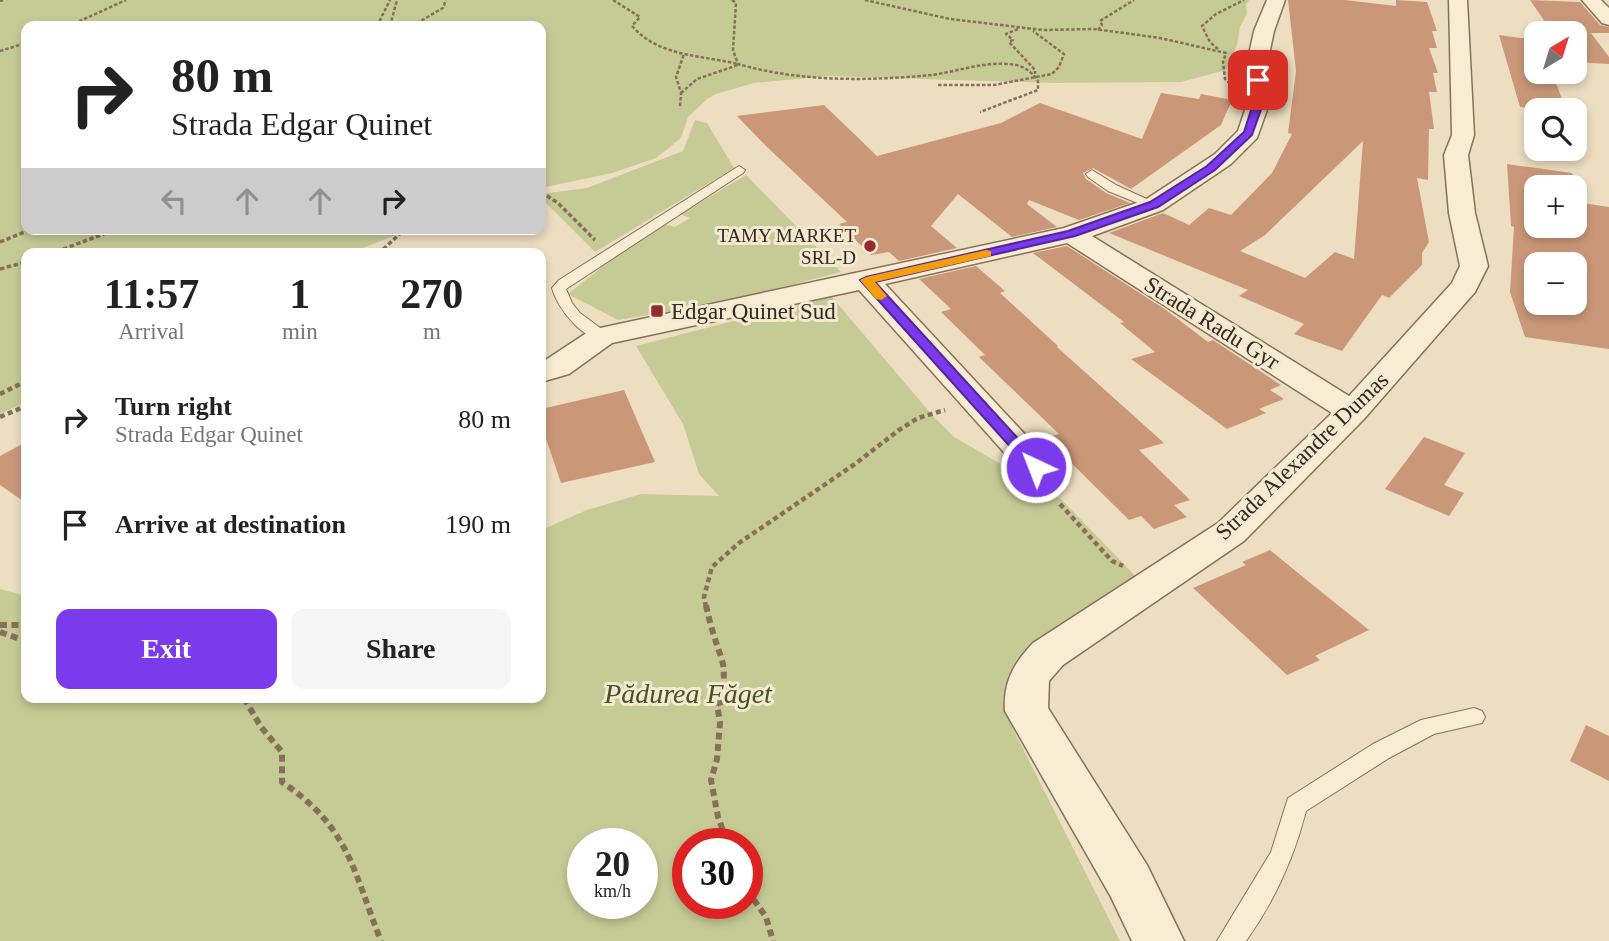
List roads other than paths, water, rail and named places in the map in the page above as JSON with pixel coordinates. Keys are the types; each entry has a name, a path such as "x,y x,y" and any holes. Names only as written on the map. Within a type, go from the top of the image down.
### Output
{"street":[{"path":"546,371 558,367 602,336 1071,234 1154,205 1223,159 1249,133 1258,95 1257,64 1264,31 1276,0"},
{"name":"Strada Alexandre Dumas","path":"1158,941 1122,870 1027,711 1025,685 1033,670 1048,654 1231,532 1352,412 1465,286 1474,266 1462,213 1456,155 1463,135 1458,0"},
{"path":"1591,0 1609,19"},
{"name":"Strada Radu Gyr","path":"1071,234 1352,412"},
{"path":"866,280 1047,479"}],"lane":[{"path":"602,336 579,322 560,294 559,288 611,251 739,170"},
{"path":"1092,174 1112,188 1154,205"},
{"path":"1230,941 1245,921 1282,855 1296,805 1381,751 1429,726 1474,717"}],"place":[{"name":"TAMY MARKET SRL-D","path":"870,246"},
{"name":"Edgar Quinet Sud","path":"657,311"}],"park label":[{"name":"Pădurea Făget","path":"688,693"}]}
